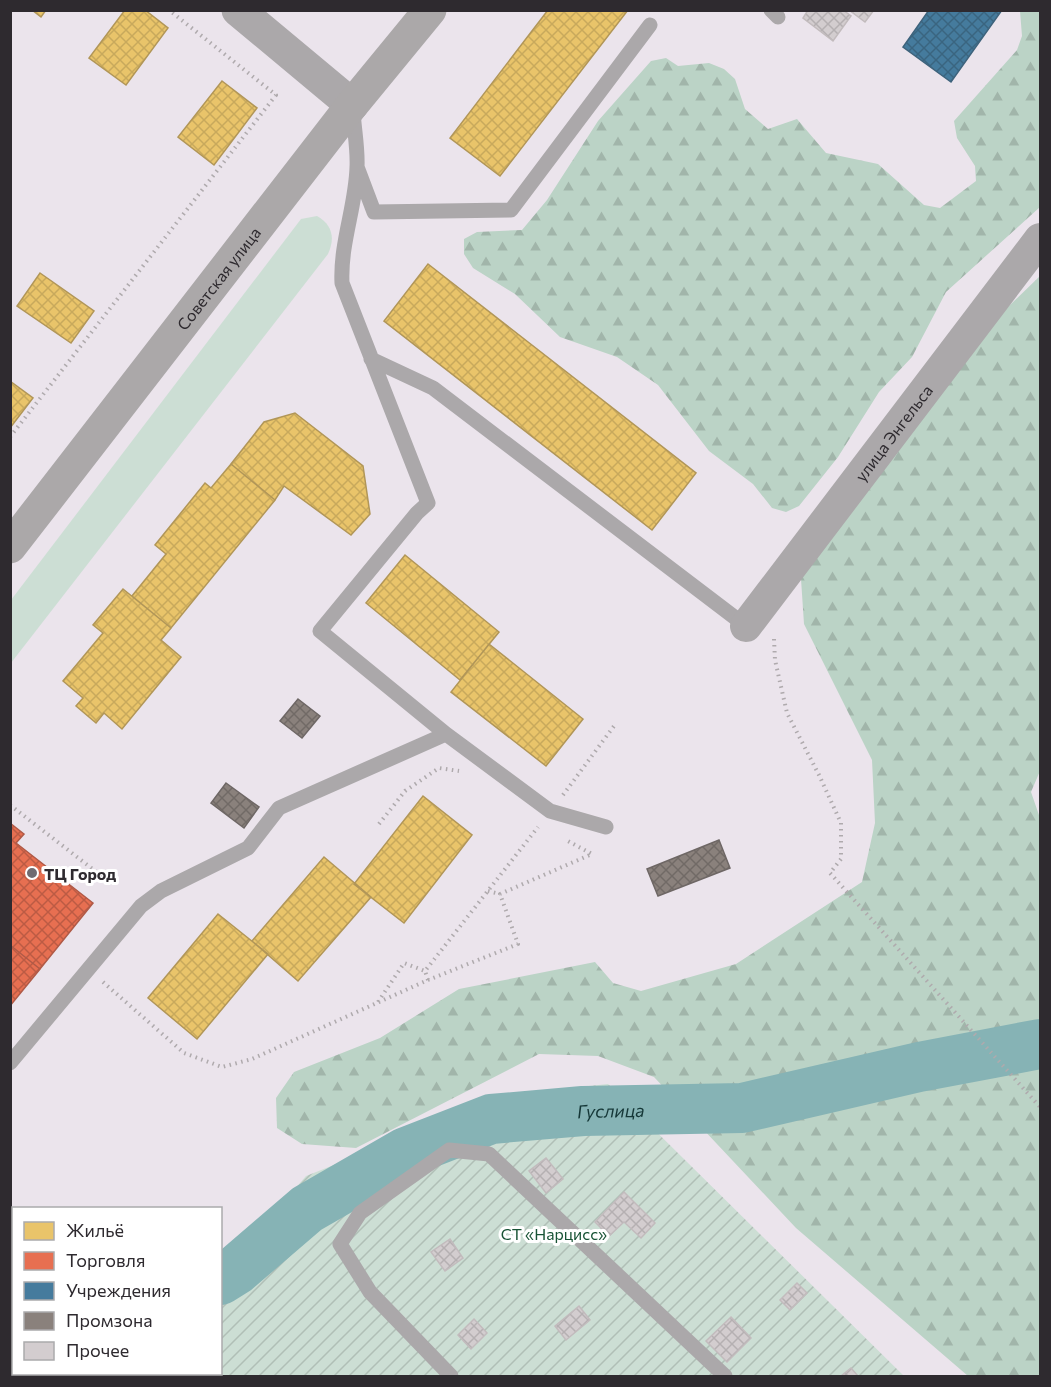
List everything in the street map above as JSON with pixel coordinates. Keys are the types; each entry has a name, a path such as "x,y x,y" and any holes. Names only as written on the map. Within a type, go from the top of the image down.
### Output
{"main road":[{"name":"Советская улица","path":"10,547 352,105 430,10"}],"street":[{"path":"238,10 352,105"},
{"name":"улица Энгельса","path":"746,626 1041,239"}],"lane":[{"path":"357,167 374,212 511,210 650,26"},
{"path":"352,105 357,167 342,258 342,283 428,503 417,513 320,631 446,734 550,811 606,827"},
{"path":"372,359 433,388 746,626"},
{"path":"10,1063 141,906 161,891 248,848 279,808 446,734"},
{"path":"451,1377 370,1292 340,1244 360,1213 449,1150 489,1154 726,1377"}],"path":[{"path":"10,436 276,95 169,10"},
{"path":"770,596 776,660 787,713 841,823 841,860 830,873 1041,1107"},
{"path":"550,811 614,726"},
{"path":"379,824 405,791 440,768 460,772"},
{"path":"10,805 108,881"},
{"path":"425,971 539,825 548,830"},
{"path":"488,891 500,894 592,854 557,835"},
{"path":"89,970 184,1053 222,1067 252,1059 428,980 518,944 500,894"},
{"path":"377,1003 404,963 425,971"},
{"path":"425,971 428,980"}],"green space":[{"path":"1020,11 1040,11 1040,207 946,292 912,357 879,392 838,457 799,506 786,512 772,508 753,484 709,451 658,385 617,357 560,337 515,294 473,268 464,254 464,239 477,232 522,230 547,200 598,121 651,61 666,58 678,66 709,63 724,69 735,79 745,109 768,129 797,119 826,153 878,164 924,205 940,208 976,181 975,166 957,138 954,121 1017,50 1022,36"},
{"path":"317,216 326,224 331,233 328,254 11,663 11,600 301,219"},
{"path":"1040,276 1040,771 1031,792 1040,818 1040,1376 968,1376 796,1228 654,1077 598,1056 539,1054 356,1148 302,1144 277,1128 276,1098 294,1072 380,1038 459,989 595,962 613,983 641,991 736,964 862,882 875,823 872,760 804,624 800,564 902,409"},
{"name":"СТ «Нарцисс»","path":"608,1084 904,1376 98,1375 222,1375 222,1250 273,1214 306,1176 513,1094"}],"building: Жильё":[{"path":"32,10 46,10 41,17"},
{"path":"125,10 145,10 168,28 126,85 89,58"},
{"path":"548,10 628,10 500,176 450,138"},
{"path":"222,81 257,108 214,165 178,137"},
{"path":"428,264 696,473 652,530 384,321"},
{"path":"40,273 94,311 71,343 17,306"},
{"path":"10,381 33,398 10,428"},
{"path":"295,413 363,466 370,514 351,535 284,486 275,500 231,464 264,422"},
{"path":"231,464 275,500 171,628 132,596 166,554 155,545 205,483 211,488"},
{"path":"405,555 499,632 460,680 366,603"},
{"path":"123,589 171,628 161,640 181,657 122,729 104,713 96,723 76,706 83,698 63,681 103,633 93,625"},
{"path":"489,644 583,719 546,766 451,692"},
{"path":"423,796 472,835 404,923 354,884"},
{"path":"324,857 371,897 298,981 252,941"},
{"path":"218,914 268,954 197,1039 148,998"}],"building: Торговля":[{"name":"ТЦ Город","path":"10,823 24,834 16,843 93,903 40,969 10,945"},
{"path":"10,945 40,969 10,1006"}],"building: Учреждения":[{"path":"929,10 1002,10 951,82 903,47"}],"building: Промзона":[{"path":"298,699 320,716 302,738 280,721"},
{"path":"226,783 259,807 244,828 211,803"},
{"path":"719,840 730,868 658,896 647,869"}],"building: Прочее":[{"path":"808,10 843,10 851,16 833,41 803,18"},
{"path":"849,10 874,10 865,22"},
{"path":"546,1158 563,1179 546,1193 529,1171"},
{"path":"624,1192 655,1223 641,1238 624,1222 609,1236 595,1222"},
{"path":"450,1239 463,1258 445,1271 431,1252"},
{"path":"797,1283 807,1293 790,1310 780,1300"},
{"path":"579,1306 590,1320 566,1340 555,1326"},
{"path":"731,1317 751,1338 727,1362 706,1341"},
{"path":"474,1319 487,1333 471,1349 458,1335"},
{"path":"851,1368 858,1376 841,1376"}],"waterway":[{"name":"Гуслица","path":"222,1279 236,1270 307,1209 406,1152 491,1119 583,1111 742,1108 919,1067 1040,1044"}],"place":[{"name":"ТЦ Город","path":"32,873"}]}
